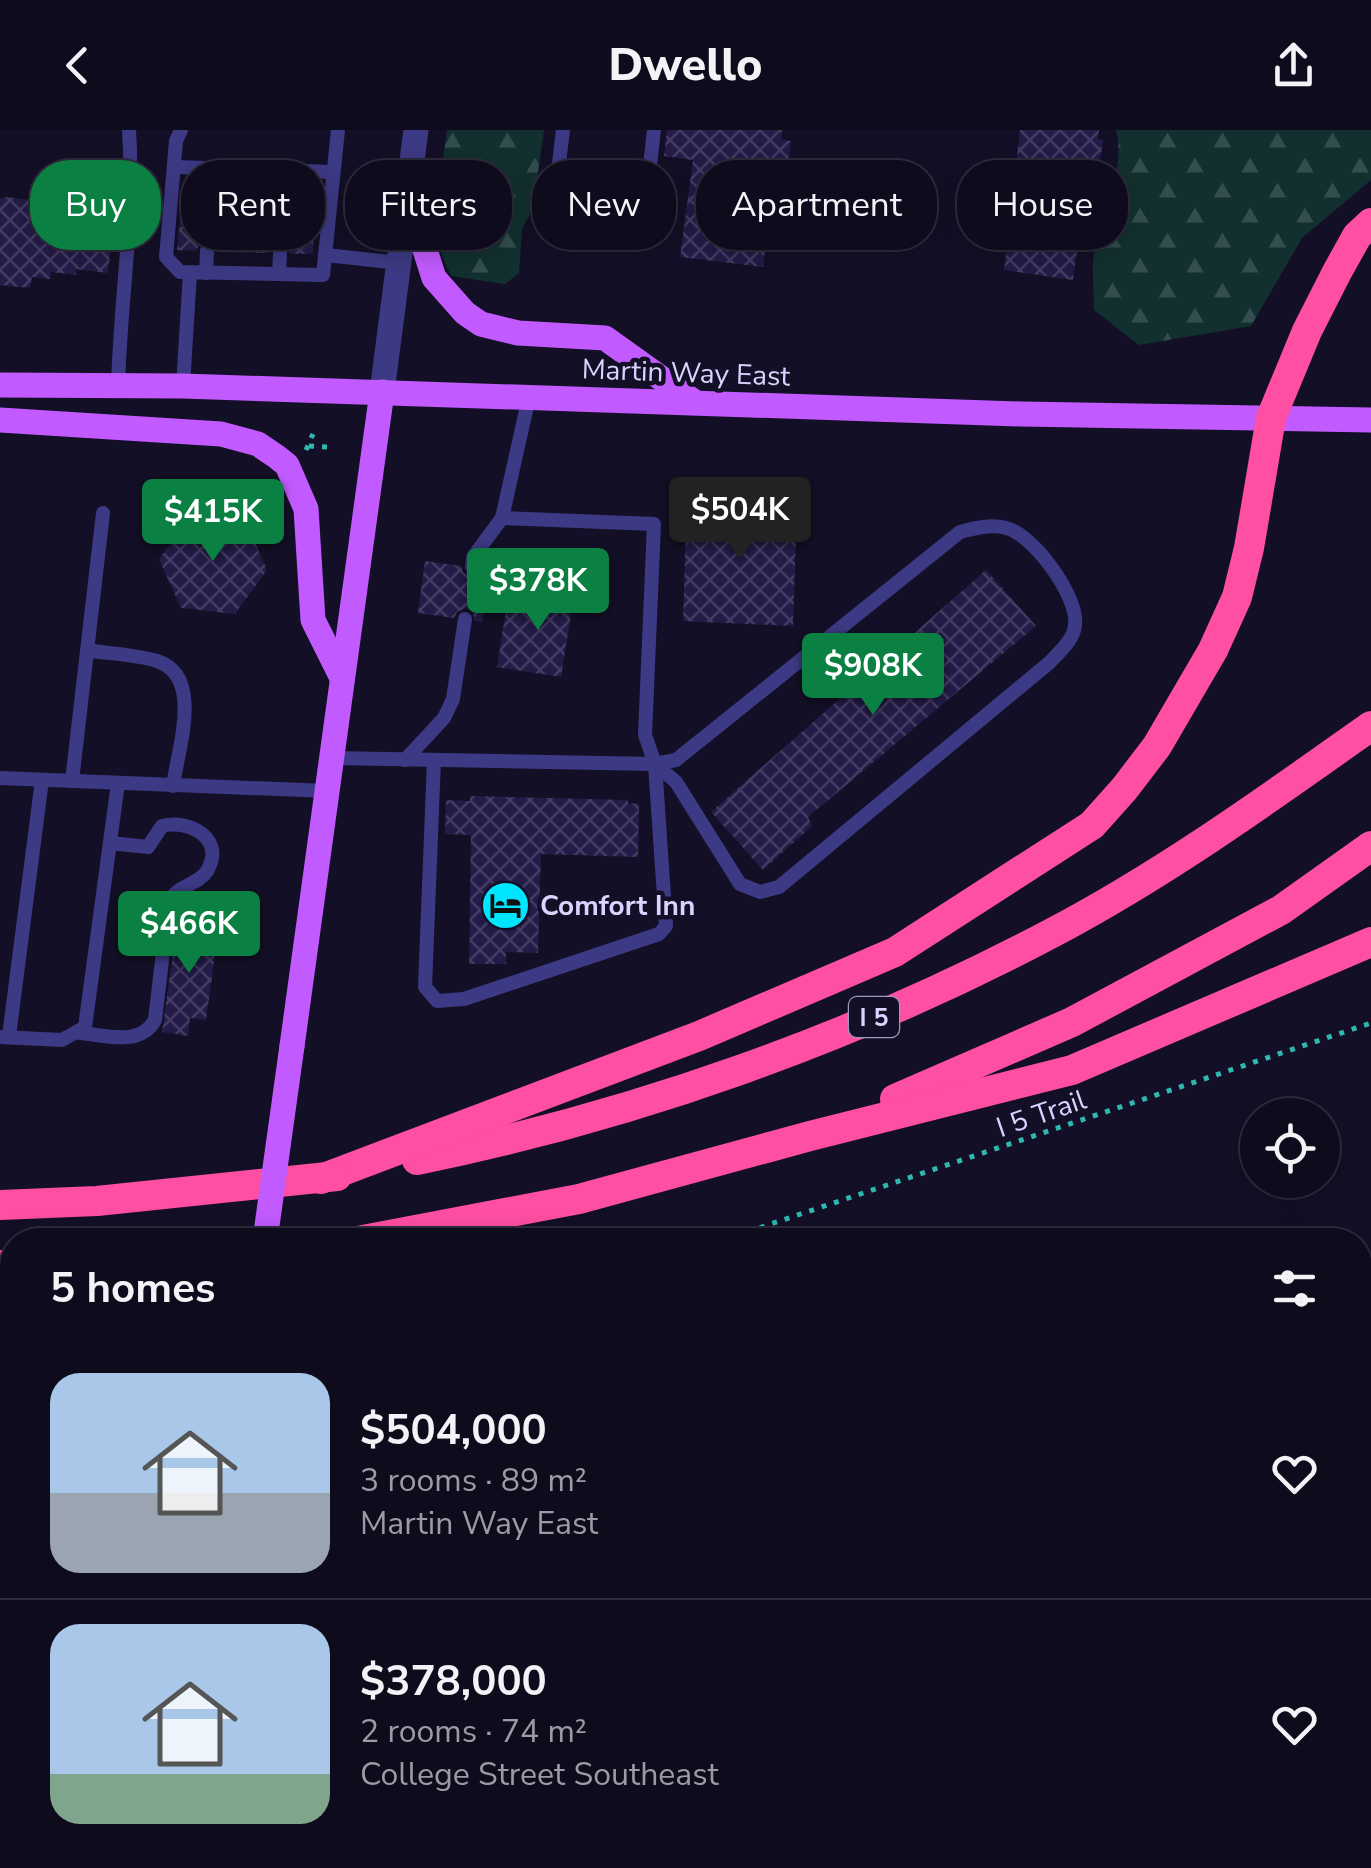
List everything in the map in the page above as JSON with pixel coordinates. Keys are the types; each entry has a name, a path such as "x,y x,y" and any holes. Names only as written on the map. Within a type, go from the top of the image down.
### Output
{"highway":[{"path":"321,1179 700,1036 895,952 1092,826 1157,746 1213,650 1229,615 1249,548 1271,418 1306,332 1336,272 1357,236 1371,222"},
{"name":"I 5","path":"0,1205 96,1201 321,1179 581,1120 740,1071 887,1011 1052,933 1222,832 1371,726"},
{"path":"810,1136 1072,1022 1280,910 1371,846"},
{"path":"426,1228 579,1199 1072,1070 1371,942"}],"main road":[{"path":"425,250 434,278 465,313 481,324 518,333 604,338 693,401"},
{"name":"Martin Way East","path":"0,386 183,386 1021,414 1371,420"},
{"path":"267,1228 382,392"},
{"path":"0,420 221,434 258,444 277,456 286,465 306,509 313,620 342,678"}],"street":[{"path":"412,160 416,130"},
{"path":"382,392 401,250"}],"lane":[{"path":"118,387 119,318 132,209 129,130"},
{"path":"180,130 166,257 180,272 324,275 338,130"},
{"path":"563,130 554,204 562,230 572,236 624,240 636,236 643,228 654,130"},
{"path":"174,167 181,167"},
{"path":"325,172 333,172"},
{"path":"206,273 207,251"},
{"path":"279,274 280,254"},
{"path":"326,254 399,262"},
{"path":"183,386 190,272"},
{"path":"472,568 473,557 502,518 529,397"},
{"path":"72,781 103,513"},
{"path":"434,760 425,987 436,1001 464,998 659,934 666,926 656,764 645,735 654,524 502,518"},
{"path":"332,758 656,764 676,760 960,532 981,527 1009,528 1026,540 1068,590 1076,626 1050,663 779,887 760,892 740,884 676,782 656,764"},
{"path":"406,760 444,718 453,700 465,620"},
{"path":"87,650 157,661 178,673 186,691 173,786"},
{"path":"0,778 327,792"},
{"path":"42,780 5,1036 62,1040 80,1033 135,1038 150,1029 155,1020 169,900 179,888 206,873 211,852 197,828 185,823 162,826 148,847 110,843"},
{"path":"80,1033 87,1019 118,783"}],"path":[{"path":"310,446 327,447"},
{"name":"I 5 Trail","path":"759,1228 1371,1023"}],"green space":[{"path":"447,130 544,130 540,160 532,160 532,210 522,229 519,273 505,284 451,276 440,250 512,250 512,160 443,160"},
{"path":"1116,130 1371,130 1371,180 1302,238 1251,326 1139,345 1094,310 1095,250 1128,250 1128,160 1118,160"}],"building":[{"path":"667,130 782,130 781,140 791,141 789,160 696,160 696,250 765,250 763,267 680,257 693,160 664,156"},
{"path":"1020,130 1099,130 1098,139 1103,140 1100,160 1017,160"},
{"path":"0,199 30,200 30,250 111,250 108,273 76,269 76,275 51,272 50,279 32,277 30,288 0,285"},
{"path":"181,208 181,250 196,250 196,251 177,250"},
{"path":"217,250 271,250 269,253"},
{"path":"288,250 313,250 313,254 291,254"},
{"path":"1006,250 1077,250 1073,280 1004,270"},
{"path":"687,498 797,502 793,626 683,621"},
{"path":"193,513 245,520 267,570 235,614 181,608 159,559"},
{"path":"425,561 461,566 470,577 477,576 482,569 488,570 482,622 475,621 472,611 466,608 454,618 418,613"},
{"path":"986,570 1036,626 808,817 812,826 763,870 711,812"},
{"path":"554,586 575,589 561,677 497,667 506,610"},
{"name":"Comfort Inn","path":"470,796 628,800 639,804 638,857 541,854 538,953 506,952 506,964 469,964 471,835 445,834 446,800 470,801"},
{"path":"184,911 210,915 205,954 215,955 206,1020 190,1018 188,1036 162,1032 174,946 179,947"}],"place":[{"name":"Comfort Inn","path":"505,905"}]}
